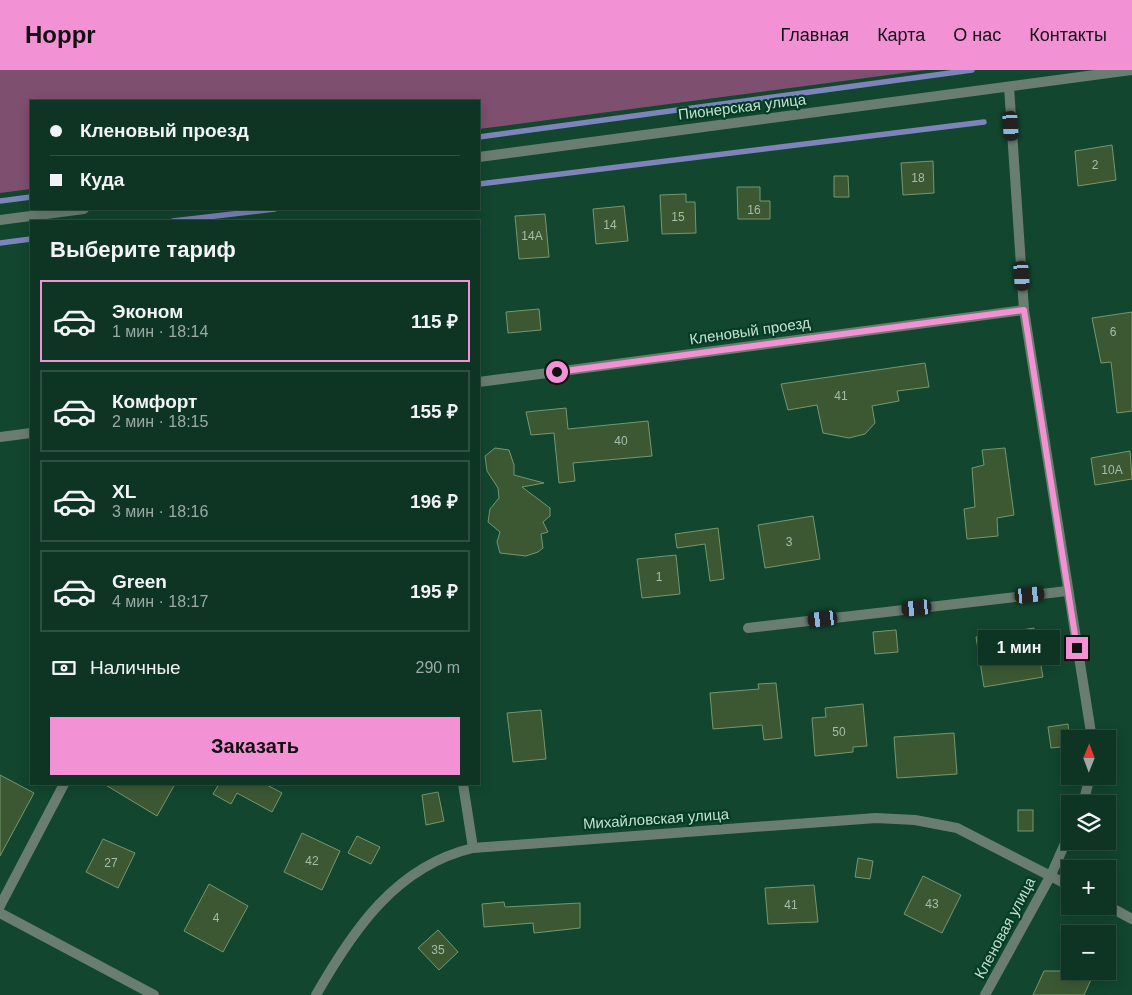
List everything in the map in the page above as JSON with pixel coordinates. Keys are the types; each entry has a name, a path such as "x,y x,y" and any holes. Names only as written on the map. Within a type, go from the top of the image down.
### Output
{"street":[{"name":"Пионерская улица","path":"480,157 1132,70"},
{"path":"1009,87 1024,310 1090,730"},
{"path":"0,220 76,210"},
{"name":"Кленовый проезд","path":"480,382 1024,310"},
{"path":"0,437 30,433"},
{"path":"748,628 1067,591"},
{"path":"0,906 63,785"},
{"path":"463,785 474,848"},
{"name":"Михайловская улица","path":"316,995 350,939 383,901 414,872 449,854 474,848 876,818 915,820 957,828 1061,881"},
{"name":"Кленовая улица","path":"985,995 1051,875 1062,850"},
{"path":"1116,910 1132,919"},
{"path":"0,912 154,995"}],"shaded area":[{"path":"0,70 926,70 480,129 480,100 30,100 30,189 0,193"}],"building":[{"path":"1112,145 1116,180 1078,186 1075,151"},
{"path":"933,161 934,193 903,195 901,163"},
{"path":"834,176 848,176 849,197 834,197"},
{"path":"737,187 760,187 760,201 770,201 770,219 738,219"},
{"path":"686,194 686,202 695,202 696,233 662,234 660,195"},
{"path":"624,206 628,241 596,244 593,209"},
{"path":"545,214 549,257 519,259 515,216"},
{"path":"539,309 541,330 508,333 506,312"},
{"path":"1132,312 1132,411 1117,413 1111,362 1101,363 1092,318"},
{"path":"925,363 929,387 897,391 899,401 872,406 875,423 865,434 849,438 823,433 817,405 788,410 781,384"},
{"path":"566,408 568,429 648,421 652,456 573,463 575,481 559,483 554,433 531,435 526,412"},
{"path":"495,448 509,450 514,465 514,475 544,483 522,487 550,508 550,516 543,522 548,532 541,534 543,548 538,552 526,556 500,553 497,542 500,532 488,522 490,509 499,498 498,488 487,471 485,456"},
{"path":"1005,448 1014,515 997,518 998,536 967,539 964,509 975,507 972,468 984,465 982,450"},
{"path":"1130,451 1132,479 1095,485 1091,458"},
{"path":"813,516 820,559 765,568 758,525"},
{"path":"718,528 724,579 710,581 705,544 677,548 675,534"},
{"path":"676,555 680,594 642,598 637,559"},
{"path":"1034,628 1043,677 984,687 976,637"},
{"path":"896,630 898,652 875,654 873,632"},
{"path":"776,683 782,738 764,740 762,725 713,729 710,693 759,689 758,684"},
{"path":"863,704 867,746 853,747 853,752 815,756 812,718 826,717 825,708"},
{"path":"541,710 546,759 513,762 507,713"},
{"path":"1068,724 1069,730 1061,730 1061,747 1051,748 1048,727"},
{"path":"954,733 957,774 897,778 894,737"},
{"path":"0,775 34,793 0,856"},
{"path":"106,785 174,785 157,816"},
{"path":"218,785 267,785 282,793 272,812 237,793 231,804 213,794"},
{"path":"438,792 444,821 426,825 422,795"},
{"path":"1018,810 1033,810 1033,831 1018,831"},
{"path":"302,833 340,851 322,890 284,872"},
{"path":"357,836 380,847 371,864 348,853"},
{"path":"103,839 135,853 118,888 86,872"},
{"path":"858,858 873,861 870,879 855,877"},
{"path":"923,876 961,895 942,933 904,914"},
{"path":"209,884 248,906 223,952 184,931"},
{"path":"814,885 818,922 768,924 765,888"},
{"path":"504,902 505,907 580,903 580,928 534,933 533,923 484,927 482,904"},
{"path":"438,930 458,952 439,970 418,948"},
{"path":"1044,971 1061,971 1061,980 1091,980 1084,995 1033,995"}],"waterway":[{"path":"480,137 972,70"},
{"path":"480,184 984,122"},
{"path":"0,201 30,197"},
{"path":"182,220 266,210"},
{"path":"0,243 30,239"}],"route":[{"path":"557,372 1024,310 1077,648"}]}
